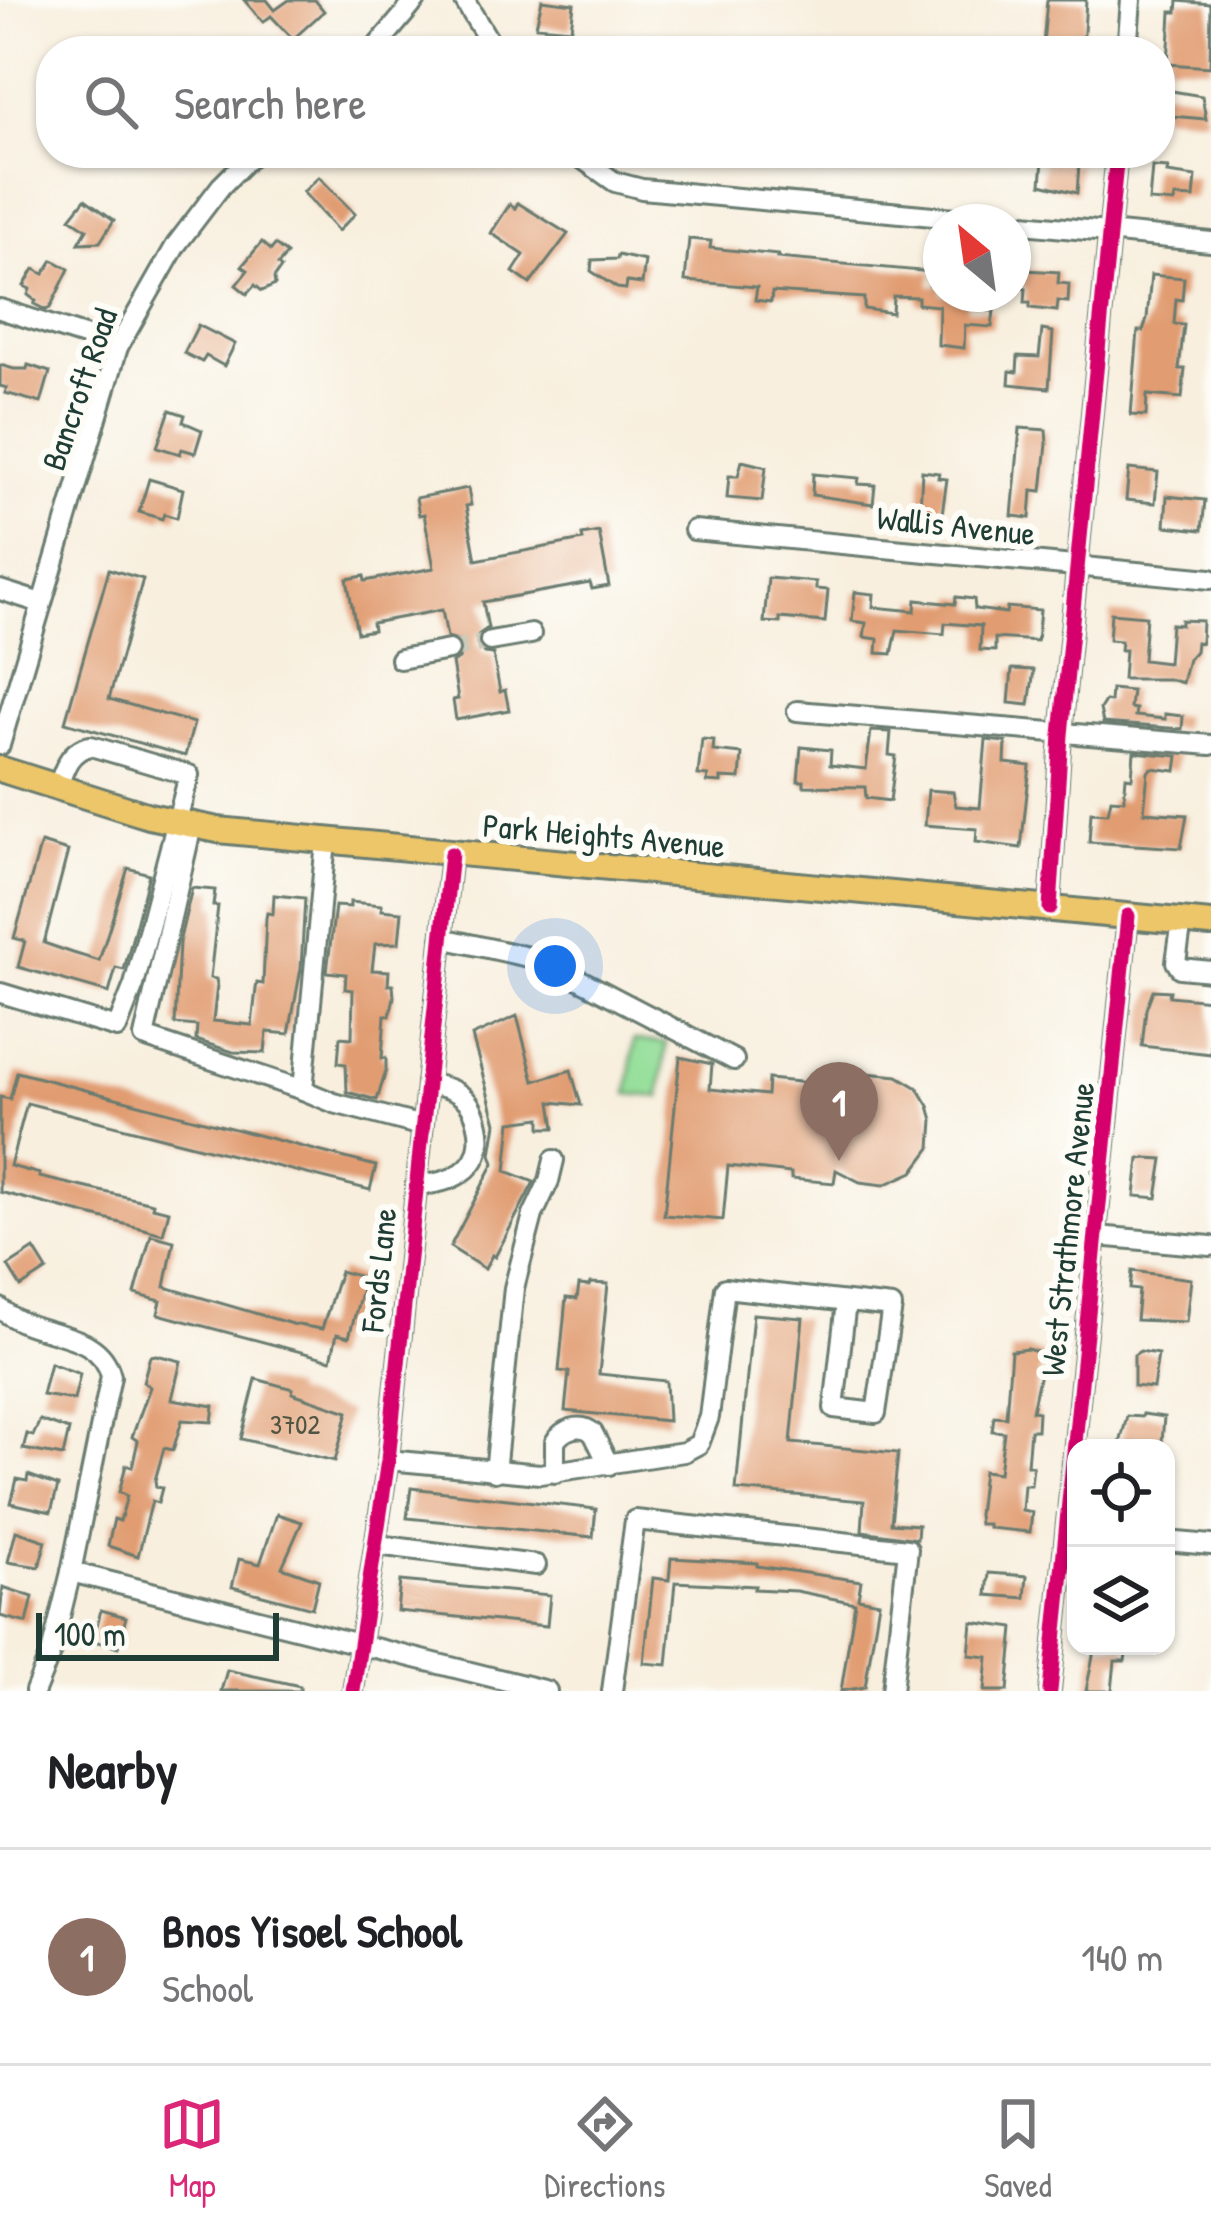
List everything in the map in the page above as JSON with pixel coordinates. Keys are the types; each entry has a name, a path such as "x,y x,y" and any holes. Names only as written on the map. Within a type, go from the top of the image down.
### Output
{"main road":[{"name":"Park Heights Avenue","path":"0,769 183,823 451,854 1211,924"}],"street":[{"path":"386,36 416,0"},
{"path":"464,0 485,36"},
{"path":"1127,36 1131,0"},
{"name":"Bancroft Road","path":"0,745 118,347 176,245 239,168"},
{"path":"595,168 615,182 642,189 923,215"},
{"path":"1050,908 1061,735 1116,168"},
{"path":"1031,225 1211,242"},
{"path":"0,309 118,347"},
{"name":"Wallis Avenue","path":"694,530 1211,579"},
{"path":"0,590 41,603"},
{"path":"490,641 531,634"},
{"path":"400,659 449,650"},
{"path":"797,711 1211,745"},
{"path":"58,787 79,747 91,746 189,775 144,1036 334,1103 422,1126"},
{"path":"1,993 117,1028 183,823"},
{"path":"303,1090 326,841"},
{"name":"Fords Lane","path":"353,1691 388,1460 451,854"},
{"name":"West Strathmore Avenue","path":"1079,1439 1128,916"},
{"path":"1182,921 1176,962 1180,968 1211,971"},
{"path":"442,938 556,966 734,1060"},
{"path":"416,1186 440,1184 462,1174 480,1141 470,1105 452,1090 427,1083"},
{"path":"495,1472 514,1288 532,1215 554,1160"},
{"path":"1097,1236 1211,1246"},
{"path":"388,1460 495,1472 555,1473 670,1456 699,1444 709,1417 725,1288 892,1307 876,1414 834,1408 846,1302"},
{"path":"0,1308 20,1322 86,1342 104,1355 111,1390 52,1649 35,1691"},
{"path":"555,1473 555,1442 566,1430 577,1428 593,1433 609,1465"},
{"path":"612,1691 635,1520 908,1550 892,1691"},
{"path":"1175,1542 1211,1545"},
{"path":"377,1545 536,1564"},
{"name":"West Strathmore Avenue","path":"1050,1691 1069,1547"},
{"path":"71,1572 547,1691"}],"green space":[{"path":"634,1040 666,1043 660,1097 628,1094"}],"building":[{"path":"244,0 267,0 275,10 289,0 315,0 324,11 296,36 290,36 271,16 263,22"},
{"path":"542,0 574,4 571,29 536,26"},
{"path":"1047,0 1086,0 1084,36 1044,36"},
{"path":"1178,1 1211,4 1210,67 1175,64 1175,36 1170,36 1171,12 1177,12"},
{"path":"1175,92 1202,96 1206,119 1175,116"},
{"path":"1042,168 1079,168 1077,193 1041,184"},
{"path":"1152,168 1196,177 1194,198 1175,197 1174,203 1149,201"},
{"path":"319,177 355,214 338,231 303,192"},
{"path":"85,199 114,220 100,242 79,243 87,229 70,218"},
{"path":"518,203 568,234 530,284 513,272 524,255 491,233 510,204 515,208"},
{"path":"689,239 711,241 710,248 777,258 923,271 923,304 918,304 918,297 893,296 892,313 864,309 864,298 772,292 771,302 755,300 757,287 685,281"},
{"path":"262,242 287,254 278,265 275,285 262,291 255,285 247,294 236,285 248,270 242,266"},
{"path":"618,255 645,261 642,284 627,282 626,289 617,288 591,271 592,260 617,259"},
{"path":"53,260 69,269 46,310 34,304 30,289 24,286 34,269 44,274"},
{"path":"1031,270 1059,272 1058,283 1069,284 1068,302 1058,301 1057,311 1031,308"},
{"path":"1151,275 1184,278 1174,324 1184,325 1179,369 1185,369 1182,398 1147,395 1146,416 1131,415 1138,331 1143,331 1147,319"},
{"path":"939,312 994,312 992,327 965,325 964,348 938,345"},
{"path":"198,325 235,344 224,366 206,356 202,362 184,353"},
{"path":"1042,330 1053,332 1049,388 1009,384 1010,371 1017,372 1018,356 1039,357"},
{"path":"0,365 27,369 28,365 50,372 41,403 5,393 7,388 0,386"},
{"path":"170,410 185,415 183,422 202,430 195,453 157,447"},
{"path":"1020,428 1046,430 1042,491 1032,490 1030,518 1012,516"},
{"path":"742,461 766,467 762,501 727,498 729,476 738,476"},
{"path":"1129,469 1158,472 1155,503 1126,500"},
{"path":"922,471 947,479 942,514 920,512"},
{"path":"813,474 859,478 858,484 875,485 873,504 812,495"},
{"path":"149,479 183,489 177,518 139,512"},
{"path":"468,488 471,505 466,506 476,560 583,540 582,535 599,532 609,586 592,589 590,583 483,602 488,628 478,635 477,644 484,653 493,654 500,692 505,690 509,710 456,720 452,663 462,649 458,640 447,637 442,610 372,623 373,630 357,633 347,579 364,576 365,581 434,568 424,514 419,515 416,498"},
{"path":"1167,496 1205,500 1202,530 1165,526"},
{"path":"109,569 143,579 109,699 194,723 185,756 65,722"},
{"path":"768,578 816,582 816,589 828,590 825,622 780,618 780,623 764,622"},
{"path":"855,592 874,594 873,607 915,611 916,600 955,604 956,597 974,599 975,609 1040,610 1037,641 995,638 995,651 980,650 981,626 945,623 944,634 897,630 892,654 877,653 878,639 864,637 866,623 852,621"},
{"path":"1111,613 1146,616 1143,660 1168,663 1171,624 1202,621 1201,643 1196,642 1182,683 1123,679 1125,650 1120,650 1121,641 1109,640"},
{"path":"1012,669 1034,670 1029,705 1009,703"},
{"path":"1111,689 1132,691 1130,708 1136,709 1135,716 1183,716 1182,729 1103,723 1100,709 1105,701 1110,702"},
{"path":"871,731 891,732 889,755 896,756 890,801 866,798 865,787 804,786 804,781 798,781 801,747 831,750 830,765 866,769"},
{"path":"702,739 714,740 713,751 742,754 740,779 707,782 708,776 698,775"},
{"path":"986,740 1006,742 1005,763 1030,766 1021,848 976,842 977,829 925,825 928,790 953,792 956,806 980,808"},
{"path":"1134,752 1178,756 1176,771 1152,768 1148,772 1144,812 1187,815 1181,848 1089,842 1091,812 1108,813 1111,799 1124,800"},
{"path":"41,843 68,851 44,943 99,961 128,868 149,874 124,970 116,968 109,993 18,967 25,941 14,938"},
{"path":"192,888 215,890 213,906 218,906 210,978 217,985 213,1021 252,1025 257,983 263,984 266,918 267,913 273,914 274,895 305,898 301,968 289,1034 267,1032 265,1053 233,1052 196,1040 197,1026 175,1024 179,943"},
{"path":"350,902 402,912 399,943 375,944 372,970 389,971 388,985 393,985 394,997 390,1016 385,1015 382,1058 386,1058 386,1071 377,1100 347,1092 346,1064 338,1063 340,1037 352,1038 353,990 345,989 346,974 327,972 335,906 350,907"},
{"path":"1153,990 1211,1000 1211,1054 1142,1046"},
{"path":"517,1016 534,1081 571,1070 581,1105 551,1102 555,1128 541,1128 541,1118 511,1122 506,1171 534,1182 485,1269 450,1247 494,1163 496,1123 472,1036"},
{"path":"680,1057 712,1064 710,1089 767,1095 768,1079 839,1086 866,1073 898,1076 918,1088 929,1106 931,1148 913,1172 884,1185 860,1182 836,1170 834,1183 728,1166 723,1220 664,1215"},
{"path":"17,1072 376,1166 370,1190 27,1103 10,1166 153,1203 152,1207 169,1211 163,1234 0,1192 0,1097 10,1099"},
{"path":"1139,1159 1163,1159 1157,1198 1135,1196"},
{"path":"151,1235 174,1241 165,1287 292,1324 322,1329 340,1271 365,1278 349,1337 337,1334 331,1360 158,1314 161,1301 135,1294"},
{"path":"34,1249 47,1270 21,1287 8,1266"},
{"path":"1132,1271 1191,1279 1186,1322 1136,1320 1139,1290 1130,1289"},
{"path":"608,1284 599,1374 666,1381 668,1421 565,1411 569,1372 559,1371 566,1298 577,1299 579,1285"},
{"path":"753,1314 803,1318 791,1443 898,1453 891,1523 918,1525 917,1539 862,1531 864,1501 736,1490"},
{"path":"1011,1351 1044,1354 1032,1411 1038,1412 1037,1430 1030,1430 1027,1465 1033,1466 1031,1485 1024,1485 1022,1510 1032,1512 1030,1532 988,1528 988,1524 979,1524 978,1515 983,1471 999,1473 1004,1432 992,1431 994,1416 1006,1417"},
{"path":"1140,1351 1158,1354 1153,1388 1134,1386 1134,1355"},
{"path":"150,1356 181,1361 172,1399 214,1406 212,1422 182,1420 173,1450 164,1448 155,1480 156,1487 162,1488 158,1503 152,1501 138,1556 108,1546 114,1519 120,1521 127,1496 119,1492 126,1465 132,1467 138,1441 132,1437 150,1387 143,1382"},
{"path":"50,1363 80,1374 74,1400 42,1395"},
{"path":"256,1379 348,1412 335,1461 241,1439"},
{"path":"1127,1416 1164,1417 1162,1439 1121,1439"},
{"path":"40,1420 69,1430 63,1456 23,1449 27,1434 33,1436"},
{"path":"28,1475 58,1486 51,1512 11,1503 17,1479 27,1481"},
{"path":"411,1488 596,1509 593,1537 407,1518"},
{"path":"277,1514 302,1522 282,1567 319,1580 312,1608 232,1587 239,1559 260,1564"},
{"path":"16,1531 46,1541 39,1567 8,1562"},
{"path":"671,1558 757,1563 861,1581 858,1598 879,1602 865,1687 841,1691 855,1603 755,1586 675,1582 667,1665 644,1663 653,1578 669,1580"},
{"path":"989,1573 1027,1576 1025,1598 987,1595"},
{"path":"400,1581 550,1595 547,1626 397,1611"},
{"path":"3,1587 33,1597 27,1623 0,1616"},
{"path":"101,1610 126,1617 118,1647 93,1641"},
{"path":"972,1622 1014,1628 1008,1691 985,1691 988,1657 969,1655"},
{"path":"1093,1655 1126,1655 1125,1661 1115,1661 1112,1691 1086,1691"},
{"path":"227,1670 300,1686 300,1691 221,1691"}],"tunnel":[{"path":"449,650 490,641"}],"cycle path":[{"path":"1050,908 1061,735 1116,168"},
{"path":"353,1691 388,1460 451,854"},
{"path":"1050,1691 1128,916"}],"place":[{"name":"Bnos Yisoel School","path":"839,1161"}]}
